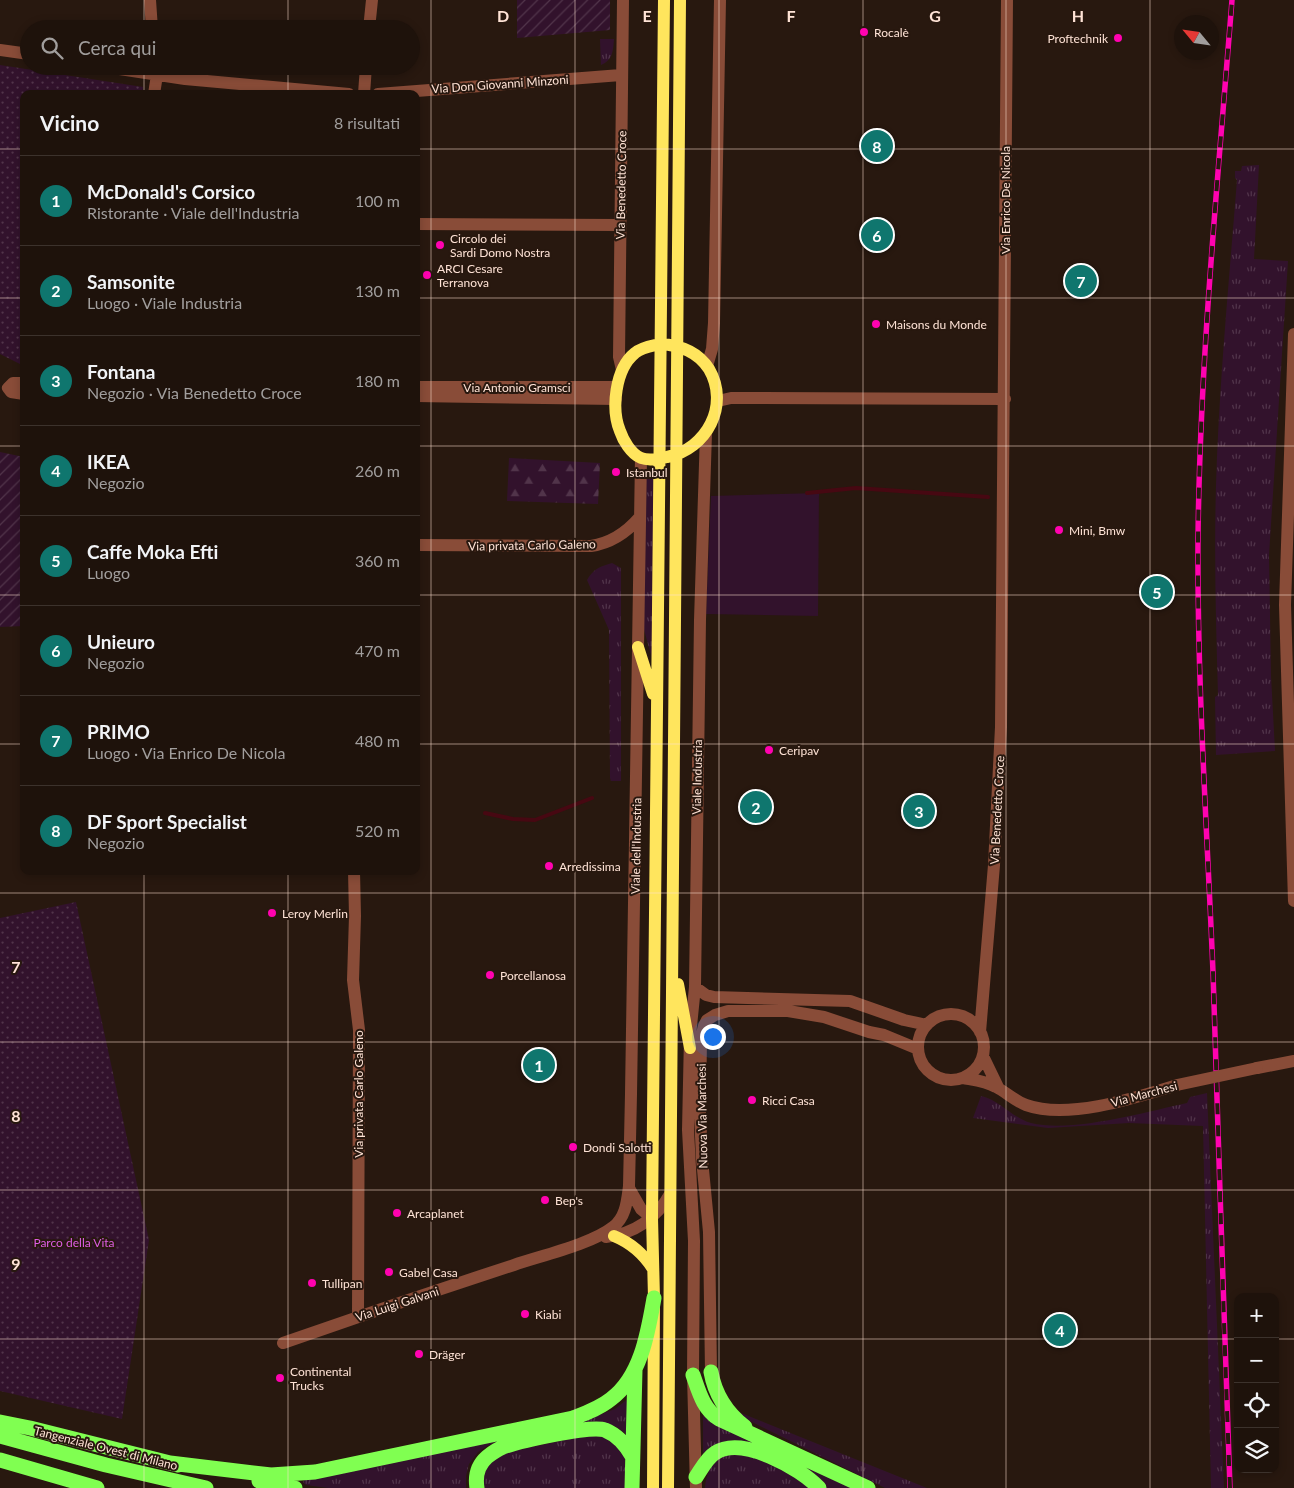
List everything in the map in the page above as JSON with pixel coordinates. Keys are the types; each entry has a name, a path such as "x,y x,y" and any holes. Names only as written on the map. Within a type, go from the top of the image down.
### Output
{"highway":[{"path":"170,1463 271,1475 315,1472 573,1418 596,1409 615,1397 624,1386 635,1368 648,1328 654,1298"},
{"path":"632,1488 635,1368"},
{"path":"711,1372 715,1388 727,1410 739,1423 762,1440"},
{"path":"693,1375 704,1404 712,1414 724,1422 868,1488"},
{"path":"0,1422 170,1463 295,1488"},
{"path":"477,1488 476,1477 480,1465 495,1451 504,1447 554,1436 595,1429 604,1430 620,1440 632,1456"},
{"name":"Tangenziale Ovest di Milano","path":"0,1436 106,1465 206,1488"},
{"path":"696,1482 708,1459 715,1453 727,1448 738,1447 758,1452 794,1468 819,1488"},
{"path":"0,1460 83,1486 97,1488"}],"main road":[{"path":"653,1488 654,1298 652,1218 664,0"},
{"path":"668,1488 680,0"},
{"path":"660,344 677,345 695,355 707,366 716,385 718,401 715,416 700,440 676,456 659,459 641,458 626,444 617,424 617,393 622,370 634,353 640,349 660,344"},
{"path":"638,647 657,704"},
{"path":"672,955 690,1048"},
{"path":"614,1236 637,1249 653,1269"}],"street":[{"path":"150,0 151,20"},
{"path":"370,20 372,0"},
{"name":"Via Benedetto Croce","path":"622,370 619,356 623,0"},
{"path":"707,366 712,349 714,323 720,0"},
{"name":"Via Enrico De Nicola","path":"1002,627 1007,0"},
{"path":"0,50 20,53"},
{"path":"155,90 156,75"},
{"path":"190,75 316,90"},
{"path":"364,90 365,75"},
{"name":"Via Don Giovanni Minzoni","path":"420,91 622,75"},
{"path":"420,224 620,225"},
{"path":"1294,334 1289,605 1294,901"},
{"path":"20,383 13,383 8,388 11,392 20,393"},
{"name":"Via Antonio Gramsci","path":"420,387 617,393"},
{"name":"Via Antonio Gramsci","path":"420,396 617,393"},
{"path":"718,401 732,398 1005,399"},
{"name":"Viale Industria","path":"696,1482 693,1375 694,1241 689,1137 690,1048 694,987 698,678 706,433"},
{"path":"639,512 641,458"},
{"name":"Via privata Carlo Galeno","path":"420,546 597,545 616,538 630,528 639,512"},
{"name":"Viale dell'Industria","path":"628,1186 635,920 639,512"},
{"name":"Via Benedetto Croce","path":"980,1032 995,846 1001,727 1002,627"},
{"name":"Via privata Carlo Galeno","path":"354,875 353,980 359,1030 358,1316"},
{"path":"694,987 714,998 850,1001 904,1020 928,1025"},
{"path":"962,1016 977,1006 984,992"},
{"path":"691,1024 700,1013 706,1010 717,1008 728,1011"},
{"name":"Nuova Via Marchesi","path":"711,1372 710,1241 700,1129 701,1038 707,1020 728,1011 788,1011 824,1017 895,1038 918,1049"},
{"path":"963,1078 972,1073 983,1056 984,1048 980,1032 976,1026 962,1016 953,1014 943,1015 935,1019 922,1032 918,1049 923,1064 933,1075 948,1080 963,1078 987,1082 998,1087"},
{"path":"983,1056 998,1087"},
{"name":"Via Marchesi","path":"998,1087 1024,1104 1040,1109 1086,1108 1113,1103 1177,1085 1294,1061"},
{"path":"628,1186 641,1209 652,1218 670,1194"},
{"name":"Via Luigi Galvani","path":"283,1343 607,1231 619,1221 625,1209 628,1186"},
{"name":"Via Luigi Galvani","path":"596,1236 614,1236 637,1228 652,1218"}],"green space":[{"path":"517,0 610,0 610,30 517,38"},
{"path":"600,39 614,39 610,58 601,65"},
{"path":"0,65 20,68 20,75 65,75 143,87 143,90 20,90 20,364 0,354"},
{"path":"1259,165 1254,259 1288,261 1269,555 1271,676 1275,751 1216,755 1215,697 1218,695 1215,564 1217,448 1237,180 1235,178 1235,171 1241,171 1242,166"},
{"path":"0,452 20,456 20,626 0,627"},
{"path":"509,458 600,463 598,504 507,501"},
{"path":"647,476 652,476 655,481 654,666 643,626 644,481"},
{"path":"819,493 818,616 706,614 711,496"},
{"path":"612,563 621,568 621,781 611,781 610,778 609,630 587,580 598,568"},
{"name":"Parco della Vita","path":"76,902 149,1240 122,1419 0,1391 0,918"},
{"path":"1207,1093 1224,1488 1211,1488 1203,1126 1129,1123 1048,1128 973,1118 981,1096 994,1101 1024,1121 1048,1125 1067,1125 1109,1120 1187,1103 1190,1097"},
{"path":"629,1398 626,1434 615,1426 608,1424 496,1442 478,1452 469,1464 466,1488 328,1488 306,1485 303,1482 304,1480 591,1418 615,1409"},
{"path":"741,1413 927,1488 885,1488 740,1416"},
{"path":"703,1415 712,1422 852,1488 824,1488 757,1447 703,1457"},
{"path":"598,1433 624,1450 628,1488 480,1488 480,1477 494,1455"},
{"path":"747,1454 795,1475 809,1488 705,1488 708,1473 713,1463 726,1455"}],"waterway":[{"path":"807,493 856,488 988,497"},
{"path":"485,813 513,819 535,820 592,798"}],"railway":[{"path":"1230,1488 1213,972 1201,701 1198,538 1199,471 1206,336 1232,0"}],"place":[{"name":"Rocalè","path":"864,32"},
{"name":"Proftechnik","path":"1118,38"},
{"name":"DF Sport Specialist","path":"877,146"},
{"name":"Unieuro","path":"877,235"},
{"name":"Circolo dei Sardi Domo Nostra","path":"440,245"},
{"name":"ARCI Cesare Terranova","path":"427,275"},
{"name":"PRIMO","path":"1081,281"},
{"name":"Maisons du Monde","path":"876,324"},
{"name":"Istanbul","path":"616,472"},
{"name":"Mini, Bmw","path":"1059,530"},
{"name":"Caffe Moka Efti","path":"1157,592"},
{"name":"Ceripav","path":"769,750"},
{"name":"Samsonite","path":"756,807"},
{"name":"Fontana","path":"919,811"},
{"name":"Arredissima","path":"549,866"},
{"name":"Leroy Merlin","path":"272,913"},
{"name":"Porcellanosa","path":"490,975"},
{"name":"McDonald's Corsico","path":"539,1065"},
{"name":"Ricci Casa","path":"752,1100"},
{"name":"Dondi Salotti","path":"573,1147"},
{"name":"Bep's","path":"545,1200"},
{"name":"Arcaplanet","path":"397,1213"},
{"name":"Gabel Casa","path":"389,1272"},
{"name":"Tullipan","path":"312,1283"},
{"name":"Kiabi","path":"525,1314"},
{"name":"IKEA","path":"1060,1330"},
{"name":"Dräger","path":"419,1354"},
{"name":"Continental Trucks","path":"280,1378"}]}
